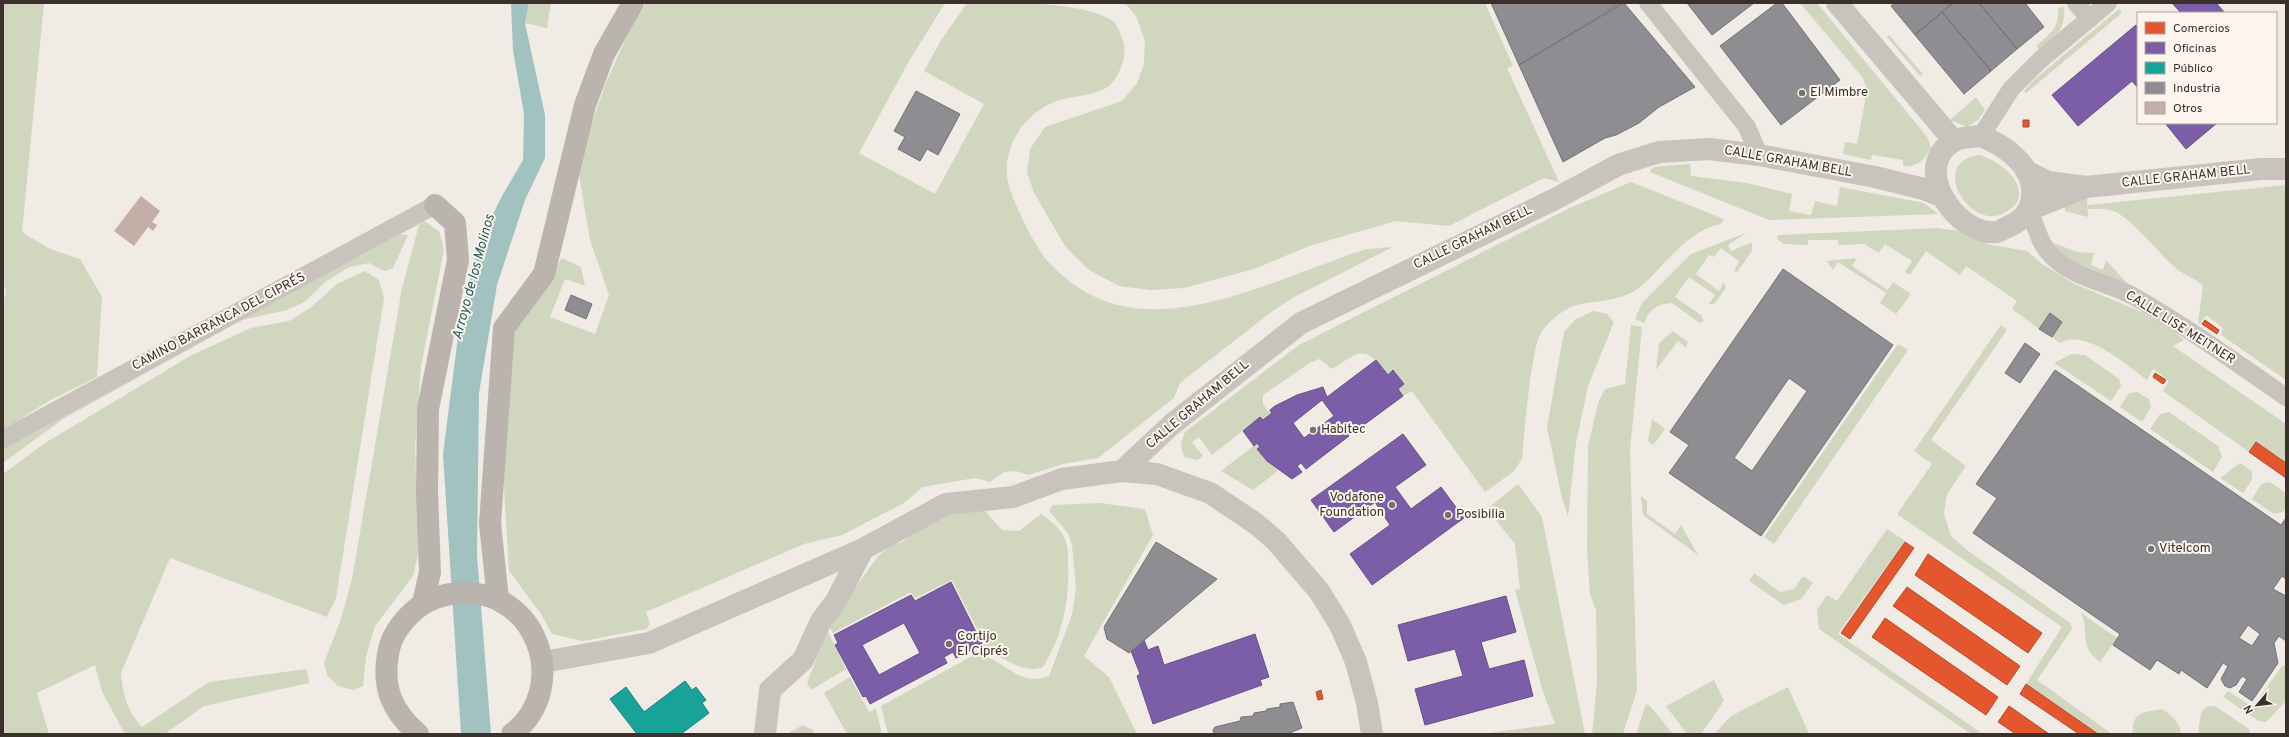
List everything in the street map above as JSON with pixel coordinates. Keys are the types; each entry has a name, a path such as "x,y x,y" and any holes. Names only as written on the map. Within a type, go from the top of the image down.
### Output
{"main road":[{"path":"498,600 490,523 504,328 544,274 585,105 604,54 633,3"},
{"path":"423,603 430,572 427,493 428,410 458,260 455,223 435,205"},
{"path":"418,734 403,721 390,697 385,670 390,644 403,621 423,603 447,593 473,592 498,600 520,615 535,637 543,662 541,689 531,714 513,734"}],"street":[{"path":"1648,3 1747,126 1759,155"},
{"path":"1837,3 1954,141"},
{"path":"2076,3 2090,19"},
{"path":"1980,136 2011,89 2040,60 2108,3"},
{"path":"1980,136 2004,148 2016,157 2026,171 2034,193 2030,210 2016,223 1997,232 1982,230 1969,224 1955,213 1941,196 1936,185 1937,164 1945,149 1954,141 1980,136"},
{"name":"CALLE GRAHAM BELL","path":"1122,471 1171,425 1301,323 1555,199 1618,165 1659,152 1709,149 1759,155 1875,177 1924,189 1941,196"},
{"name":"CALLE GRAHAM BELL","path":"1875,177 1920,174 1937,164"},
{"name":"CALLE GRAHAM BELL","path":"2026,171 2048,182 2086,187 2261,169 2286,169"},
{"name":"CALLE GRAHAM BELL","path":"2030,210 2086,187"},
{"name":"CAMINO BARRANCA DEL CIPRÉS","path":"3,439 435,205"},
{"name":"CALLE LISE MEITNER","path":"2030,210 2042,245 2054,259 2073,272 2129,294 2170,318 2286,397"},
{"path":"543,662 648,643 863,549 946,504 1013,497 1062,479 1122,471 1157,474 1210,493 1255,523 1276,541 1319,591 1340,625 1356,662 1367,703 1372,734"},
{"path":"765,734 770,690 803,660 821,621 836,601 863,549"}],"green space":[{"path":"3,3 44,3 22,232 50,249 80,259 102,297 97,377 47,402 3,430 3,302 6,293 3,280"},
{"path":"529,3 551,3 547,28 525,23"},
{"path":"646,3 945,3 908,63 859,153 935,194 984,104 924,71 940,42 967,3 1023,3 1064,6 1100,15 1114,22 1123,41 1124,58 1120,70 1114,80 1105,88 1092,94 1055,102 1034,114 1017,133 1008,157 1007,169 1008,182 1013,199 1027,229 1042,254 1064,277 1079,288 1106,302 1136,308 1166,309 1197,305 1259,288 1364,250 1393,247 1294,297 1274,310 1180,383 1174,398 1098,458 1063,464 1028,475 1016,471 1004,472 990,482 975,478 923,487 904,503 842,535 804,544 646,612 650,624 646,629 583,641 552,634 541,614 509,571 502,456 511,337 562,258 581,267 585,286 565,279 550,317 595,334 609,295 590,240 579,175 584,146 605,85 626,38"},
{"path":"1125,3 1485,3 1513,66 1507,68 1559,182 1544,178 1449,226 1396,221 1309,246 1254,269 1184,288 1151,290 1119,286 1089,270 1065,246 1034,193 1027,172 1030,149 1045,127 1122,101 1137,83 1144,64 1145,41 1136,16"},
{"path":"1800,3 1817,3 1928,138 1931,147 1920,162 1913,166 1903,166 1903,160 1872,155 1871,160 1843,154 1845,142 1857,144 1865,102 1866,88 1863,78"},
{"path":"2064,7 2061,27 2055,37 2040,51 2036,46 2053,30 2056,25 2058,8"},
{"path":"2119,9 2122,13 2026,93 2024,91 2035,79"},
{"path":"1889,35 1923,74 1920,76 1887,37"},
{"path":"1976,97 1985,110 1978,120 1967,127 1950,120"},
{"path":"1979,155 1988,158 2007,171 2014,179 2018,187 2019,196 2015,204 2006,212 1993,216 1980,213 1968,205 1960,194 1955,182 1956,170 1964,160"},
{"path":"1690,164 1691,176 1747,183 1792,194 1789,211 1811,215 1815,201 1837,206 1840,187 1924,203 1938,214 1769,220 1650,172 1653,167"},
{"path":"1631,182 1724,219 1721,224 1698,233 1687,241 1649,279 1632,292 1624,296 1571,307 1558,315 1547,325 1537,342 1534,356 1528,394 1522,459 1513,472 1485,492 1412,391 1403,396 1398,389 1404,384 1394,370 1388,375 1374,358 1362,354 1350,358 1332,369 1319,359 1308,364 1263,395 1263,404 1268,411 1270,410 1272,413 1263,420 1260,417 1212,455 1199,437 1192,442 1203,456 1197,460 1185,457 1181,445 1185,432 1299,345 1572,207"},
{"path":"2286,185 2286,380 2221,335 2223,328 2206,315 2200,324 2198,323 2203,286 2170,263 2129,221 2110,210 2088,209 2088,205"},
{"path":"2087,197 2088,217 2065,211 2065,206"},
{"path":"424,221 439,231 444,249 421,367 415,448 419,550 413,576 375,626 366,657 363,686 353,690 338,686 327,675 324,663 341,619 352,579 402,288 419,225"},
{"path":"1938,228 1959,231 1975,240 1991,245 2027,251 2042,264 2075,284 2142,312 2172,329 2184,340 2173,346 2286,424 2286,463 2257,442 2249,452 2163,391 2169,381 2153,369 2147,380 2105,350 2093,344 2082,340 2070,340 2060,343 2052,337 2062,321 2050,313 2039,329 2012,309 2017,301 1966,266 1960,275 1926,251 1910,275 1905,272 1912,261 1885,244 1879,253 1864,244 1838,245 1838,240 1808,240 1808,245 1784,244 1777,239 1778,235"},
{"path":"1746,233 1728,245 1731,251 1752,242 1752,251 1737,272 1734,271 1739,261 1721,248 1714,257 1709,255 1696,274 1719,291 1724,282 1726,288 1714,304 1709,304 1715,295 1689,277 1675,297 1701,315 1704,321 1700,323 1672,303 1655,308 1649,314 1644,323 1635,319 1642,303 1691,254"},
{"path":"401,234 408,235 393,268 385,271 369,263 349,267 325,282 306,301 287,310 242,320 63,419 3,463 3,445"},
{"path":"2046,240 2077,252 2094,253 2091,265 2103,270 2106,260 2134,291 2075,267"},
{"path":"1857,258 1852,266 1888,290 1893,282 1911,294 1896,314 1880,303 1886,293 1838,262 1833,270 1827,261"},
{"path":"365,271 379,280 384,298 336,598 327,617 170,558 121,673 123,688 129,709 142,727 209,682 307,669 309,683 204,706 165,734 125,734 102,692 95,665 37,693 49,734 3,734 3,474 45,443 190,356 251,328 289,321 310,308 337,284"},
{"path":"1594,311 1607,314 1614,322 1588,386 1576,443 1568,517 1561,494 1547,427 1564,332 1576,319"},
{"path":"1631,325 1642,327 1630,450 1637,690 1623,734 1592,734 1597,683 1596,610 1590,594 1587,549 1588,446 1598,403 1605,389 1625,384"},
{"path":"2001,325 2007,330 1931,440 1966,466 1947,494 1944,514 1951,536 1967,550 2070,623 2072,629 2037,680 2112,734 2098,734 2026,684 2062,627 1897,514 1932,464 1914,451"},
{"path":"1673,331 1688,342 1686,348 1678,341 1656,370 1659,343"},
{"path":"1898,344 1908,350 1774,544 1764,537"},
{"path":"2071,354 2085,355 2119,379 2121,386 2111,401 2054,363"},
{"path":"2137,392 2149,399 2151,407 2142,422 2120,407 2129,393"},
{"path":"2169,412 2218,446 2222,456 2213,472 2150,429 2160,414"},
{"path":"1652,419 1665,429 1653,445 1648,441"},
{"path":"1257,443 1260,447 1257,449 1260,453 1278,471 1253,490 1221,471"},
{"path":"2240,463 2252,471 2252,480 2243,493 2220,478"},
{"path":"2270,482 2286,493 2286,507 2283,512 2274,514 2252,499 2261,484"},
{"path":"1518,484 1542,517 1585,734 1481,734 1555,724 1542,689 1515,590 1520,589 1515,544 1487,509"},
{"path":"1641,496 1647,501 1647,514 1675,534 1681,525 1698,555 1643,515"},
{"path":"1099,503 1145,509 1153,535 1084,656 1109,677 1137,734 888,734 881,706 974,655 984,656 1019,675 1028,678 1038,679 1049,676 1072,615 1076,589 1072,545 1068,533 1049,511 1053,505"},
{"path":"982,508 1002,530 1019,531 1041,514 1057,527 1065,540 1068,552 1068,589 1064,616 1056,642 1043,667 1035,669 1018,666 987,650 979,648 985,644 952,580 915,598 911,592 833,633 828,624 879,555 890,546 902,542 938,516"},
{"path":"1887,529 1905,541 1838,634 1980,732 1978,734 1971,734 1819,629 1817,610 1827,595 1837,601"},
{"path":"1754,573 1780,592 1794,589 1803,576 1813,583 1801,599 1784,605 1749,581"},
{"path":"2081,613 2117,638 2100,662 2093,656 2087,645 2085,627"},
{"path":"827,630 846,669 811,690 807,683"},
{"path":"2286,665 2286,701 2266,722 2259,721 2223,697 2228,691 2253,707 2282,666"},
{"path":"850,677 869,712 876,709 882,734 847,734 824,693"},
{"path":"1714,680 1724,701 1701,734 1687,734 1666,706"},
{"path":"1788,687 1809,734 1714,734 1731,716"},
{"path":"1646,704 1650,706 1673,734 1636,734"},
{"path":"2215,706 2249,729 2251,734 2198,734 2201,713 2206,707"},
{"path":"2162,709 2177,723 2181,734 2133,734 2134,721 2140,714"},
{"path":"803,725 813,730 815,734 786,734"}],"water":[{"name":"Arroyo de los Molinos","path":"511,3 529,3 525,23 545,115 545,158 525,200 497,285 479,393 477,555 491,734 461,734 443,454 460,321 478,245 502,196 523,160 524,114 513,50"}],"building: Comercios":[{"path":"2023,120 2029,120 2029,127 2023,127"},
{"path":"2205,320 2219,330 2217,334 2202,324"},
{"path":"2155,373 2166,380 2163,384 2153,377"},
{"path":"2256,442 2286,463 2286,478 2249,452"},
{"path":"1905,542 1914,548 1850,639 1841,633"},
{"path":"1928,554 2042,633 2028,653 1915,575"},
{"path":"1907,587 2020,666 2007,685 1893,606"},
{"path":"1885,618 1998,697 1986,715 1872,637"},
{"path":"2026,684 2098,734 2079,734 2020,694"},
{"path":"1321,690 1323,699 1318,700 1316,692"},
{"path":"2009,706 2049,734 2016,734 1998,722"}],"building: Oficinas":[{"path":"2172,3 2216,3 2224,12 2180,12"},
{"path":"2136,25 2137,26 2137,87 2132,81 2078,126 2052,95"},
{"path":"2166,124 2216,124 2186,149"},
{"path":"1376,360 1388,375 1393,370 1404,384 1398,389 1403,396 1353,433 1349,427 1344,430 1349,436 1306,469 1301,463 1297,466 1302,472 1292,479 1267,461 1257,449 1260,447 1257,443 1254,446 1243,431 1260,417 1263,420 1272,413 1270,410 1275,406 1297,395 1323,387 1327,397","holes":["1322,400 1334,416 1304,438 1293,423"]},
{"path":"1403,434 1426,465 1395,487 1411,509 1441,487 1464,518 1372,585 1350,554 1390,525 1375,502 1334,532 1311,500"},
{"name":"Cortijo El Ciprés","path":"951,582 982,644 956,658 953,652 944,657 947,663 870,704 866,696 863,697 835,645 838,643 834,635 911,595 915,601","holes":["904,623 920,653 879,675 862,645"]},
{"path":"1506,596 1516,632 1481,642 1489,669 1524,660 1533,696 1425,725 1415,689 1463,676 1455,649 1408,661 1398,625"},
{"path":"1255,634 1269,677 1260,680 1262,685 1153,724 1137,676 1140,674 1131,651 1144,640 1148,650 1158,646 1164,665"}],"building: Público":[{"path":"685,681 692,690 696,687 706,700 702,703 709,713 681,734 637,734 610,699 626,687 644,712"}],"building: Industria":[{"path":"1491,3 1622,3 1519,65"},
{"path":"1624,3 1695,87 1659,107 1639,123 1616,135 1605,138 1563,162 1519,65"},
{"path":"1687,3 1754,3 1712,35"},
{"path":"1777,3 1782,3 1840,80 1781,125 1720,46"},
{"path":"1895,3 1953,3 1915,35 1891,6"},
{"path":"1953,3 1979,3 2017,49 1991,71 1942,12"},
{"path":"1979,3 2025,3 2044,27 2017,49"},
{"path":"1942,12 1991,71 1964,94 1915,35"},
{"path":"916,91 960,114 938,155 927,149 920,161 898,149 905,137 894,131"},
{"path":"1783,269 1893,345 1761,536 1669,473 1689,445 1670,432","holes":["1789,378 1807,391 1752,471 1734,458"]},
{"path":"571,295 592,304 586,319 565,310"},
{"path":"2050,313 2062,322 2052,337 2039,329"},
{"path":"2025,343 2040,354 2020,383 2005,373"},
{"path":"2055,370 2281,525 2286,518 2286,579 2282,576 2273,589 2286,596 2286,641 2279,636 2274,643 2278,663 2252,701 2239,692 2247,679 2242,676 2236,685 2230,688 2225,686 2221,679 2228,666 2223,663 2207,688 2181,670 2179,674 2157,660 2150,670 2113,645 2120,634 1973,533 1997,498 1976,484","holes":["2248,625 2260,634 2252,646 2239,638"]},
{"path":"1156,542 1217,579 1129,653 1107,639 1104,627"},
{"path":"1293,702 1302,728 1287,734 1214,734 1213,730 1215,727 1240,721 1241,717 1253,716 1254,713 1266,711 1267,709 1280,707 1280,704"}],"building: Otros":[{"path":"141,196 160,211 152,222 157,225 153,231 148,227 134,246 114,231"}],"place":[{"name":"El Mimbre","path":"1802,93"},
{"name":"Habitec","path":"1313,430"},
{"name":"Vodafone Foundation","path":"1392,505"},
{"name":"Posibilia","path":"1448,515"},
{"name":"Vitelcom","path":"2151,549"},
{"name":"Cortijo El Ciprés","path":"949,644"}]}
